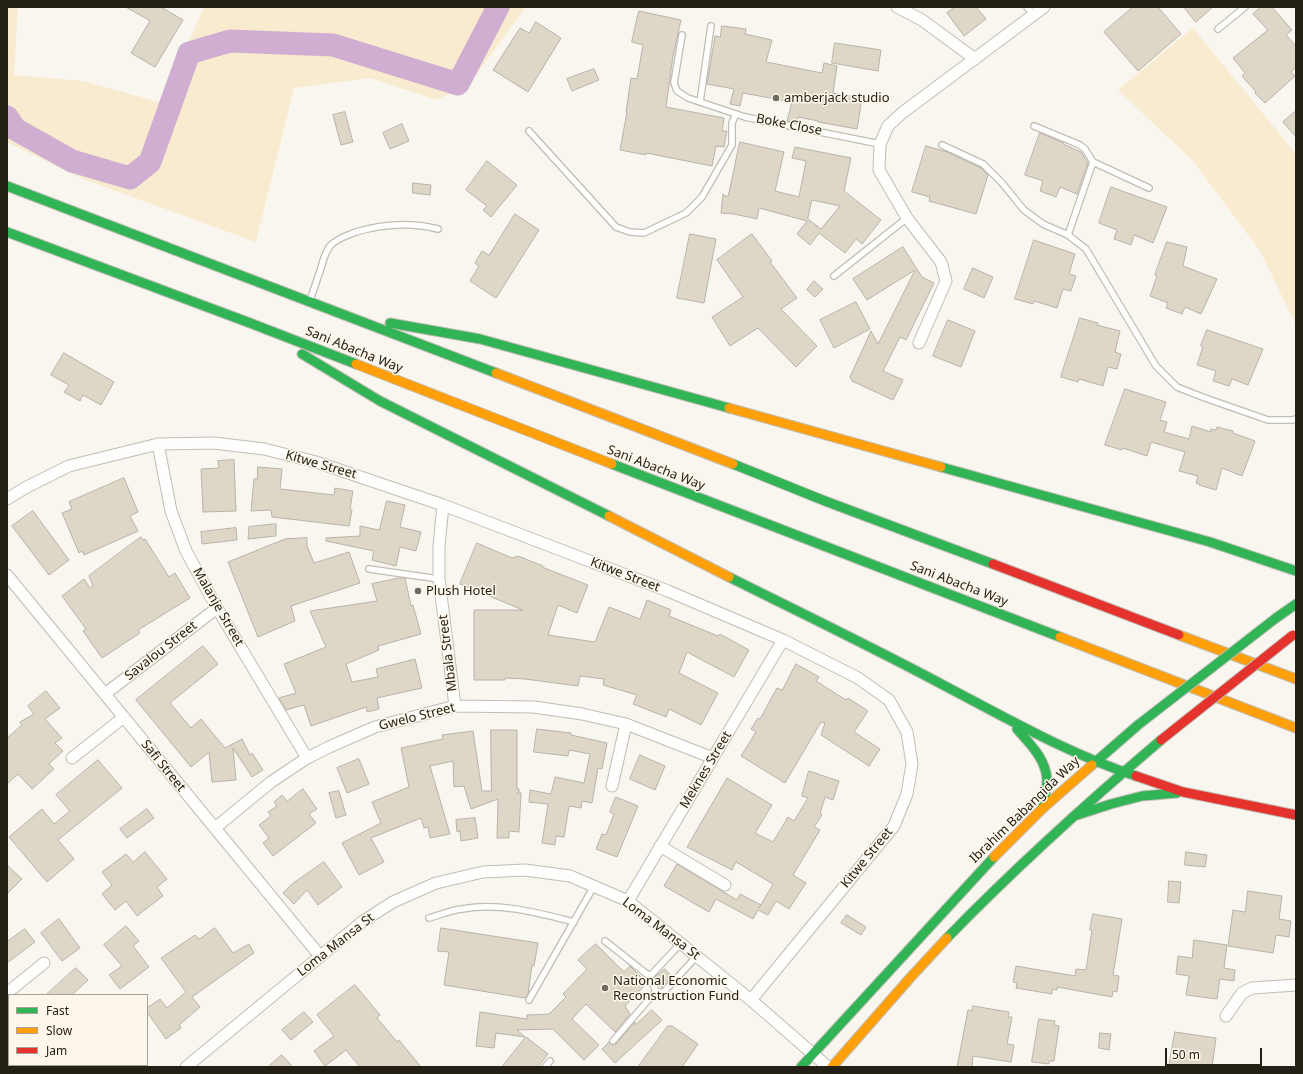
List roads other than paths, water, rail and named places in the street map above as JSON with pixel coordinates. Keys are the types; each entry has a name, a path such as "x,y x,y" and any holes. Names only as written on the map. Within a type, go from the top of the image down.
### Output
{"main road":[{"path":"7,186 657,434 825,501 1296,679"},
{"name":"Sani Abacha Way","path":"7,232 250,323 1296,728"},
{"path":"343,314 480,339 1210,542 1296,572"},
{"path":"250,323 380,401 938,681 1035,734 1123,772 1183,792 1296,815"},
{"path":"1237,552 1275,555"},
{"name":"Ibrahim Babangida Way","path":"801,1067 984,866 1043,808 1138,724 1296,604"},
{"path":"832,1067 936,950 1005,880 1074,816 1160,740 1295,634"},
{"path":"1010,720 1034,748 1044,763 1047,781 1043,808"},
{"path":"1074,816 1142,796 1183,792"}],"street":[{"path":"897,7 922,20 975,59"},
{"path":"918,343 946,281 941,262 907,218 879,170 880,144 888,126 902,113 975,59 1030,11 1044,7"},
{"name":"Kitwe Street","path":"7,499 68,466 158,444 214,443 264,449 316,462 443,505 668,591 783,640 858,678 889,700 907,732 912,764 907,794 894,826 751,1000"},
{"name":"Malanje Street","path":"158,444 171,511 186,551 217,608 307,758"},
{"name":"Mbala Street","path":"443,505 439,546 439,579 455,706"},
{"name":"Safi Street","path":"7,575 320,956"},
{"name":"Savalou Street","path":"105,694 217,608"},
{"name":"Meknes Street","path":"628,900 783,640"},
{"name":"Gwelo Street","path":"215,828 271,782 307,758 375,727 455,706 534,707 582,714 626,724 713,758"},
{"path":"72,758 124,717"},
{"path":"612,786 626,724"},
{"path":"660,846 725,885"},
{"name":"Loma Mansa St","path":"186,1067 362,922 393,902 436,883 483,872 525,870 570,876 628,900 751,1000 828,1067"},
{"path":"7,993 44,963"},
{"path":"1226,1016 1242,993 1252,988 1296,985"}],"lane":[{"path":"1218,29 1245,7"},
{"path":"700,102 711,26"},
{"name":"Boke Close","path":"682,35 674,83 677,91 688,98 736,114 880,144"},
{"path":"529,131 616,227 630,232 644,232 686,213 702,197 732,145 732,123 736,114"},
{"path":"1034,126 1080,145 1093,162 1149,188"},
{"path":"942,146 983,164 1002,183 1024,210 1043,224 1068,235 1086,249 1156,366 1178,387 1268,420 1296,419"},
{"path":"1068,235 1093,162"},
{"path":"834,276 907,218"},
{"path":"310,302 324,255 331,244 346,235 373,227 397,224 425,226 438,229"},
{"path":"369,569 439,579"},
{"path":"529,1000 594,886"},
{"path":"430,918 462,908 492,906 532,911 574,922"},
{"path":"605,941 648,975 656,991 663,993 697,956"},
{"path":"648,975 651,975 681,943"},
{"path":"612,1041 656,991"},
{"path":"546,1067 550,1061"}],"waterway":[{"path":"7,117 15,129 72,161 130,178 150,162 189,53 230,41 333,45 458,84 498,7"}],"place":[{"name":"amberjack studio","path":"776,98"},
{"name":"Plush Hotel","path":"418,591"},
{"name":"National Economic Reconstruction Fund","path":"605,988"}]}
